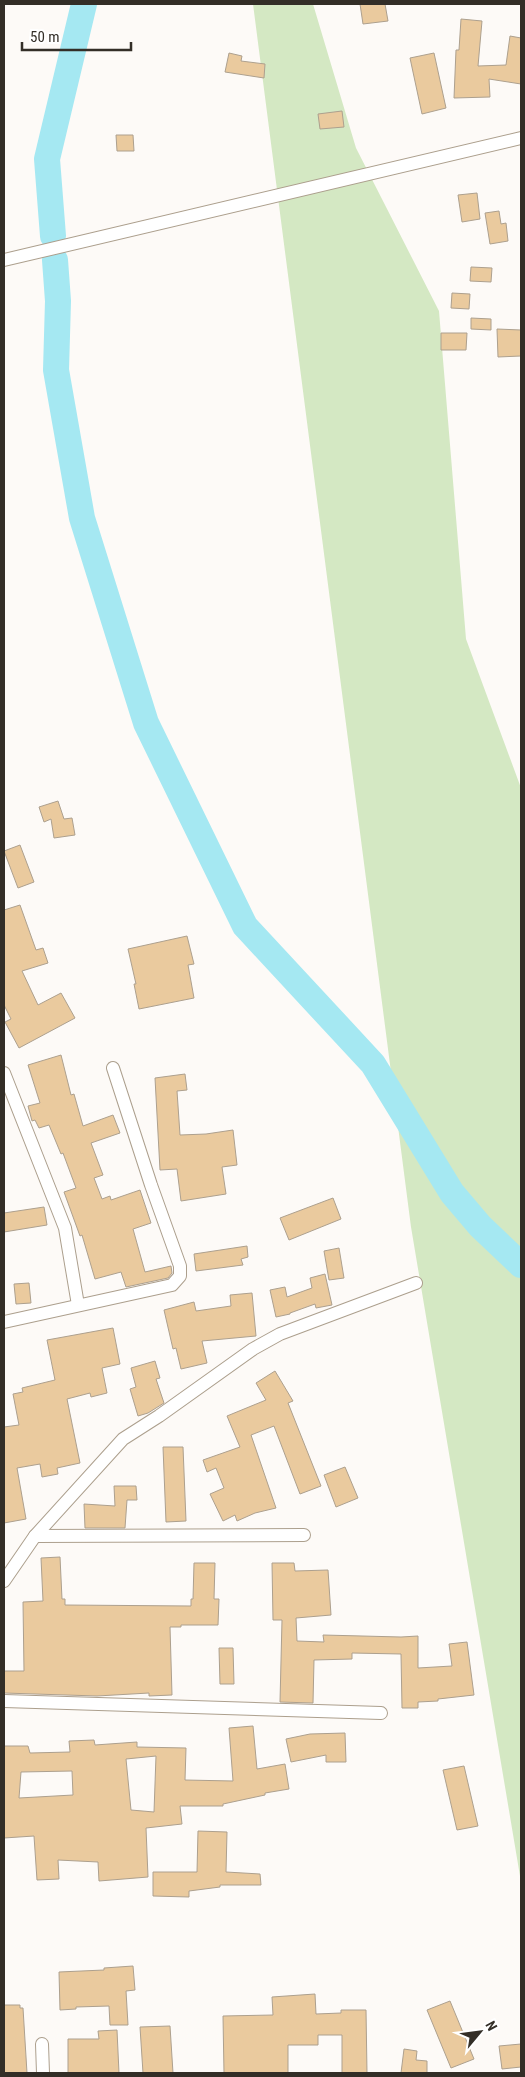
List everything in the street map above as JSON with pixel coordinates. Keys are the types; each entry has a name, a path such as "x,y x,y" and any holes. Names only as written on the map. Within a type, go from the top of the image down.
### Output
{"street":[{"path":"4,260 521,138"},
{"path":"4,1322 172,1285 180,1276 180,1266 151,1185 113,1068"},
{"path":"4,1072 65,1228 78,1305"},
{"path":"4,1581 34,1536 123,1439 159,1416 253,1349 280,1334 416,1283"},
{"path":"34,1536 304,1536"},
{"path":"4,1701 380,1713"},
{"path":"42,2044 43,2073"}],"green space":[{"path":"253,4 313,4 356,148 439,311 466,639 521,788 521,1882 411,1227"}],"building":[{"path":"360,4 385,4 388,21 363,24"},
{"path":"461,19 482,21 478,66 506,65 510,36 521,38 521,84 489,79 490,97 454,98 456,50 459,50"},
{"path":"229,53 242,56 241,61 265,64 264,78 225,72"},
{"path":"434,53 446,108 422,114 410,58"},
{"path":"342,111 344,127 320,129 318,114"},
{"path":"116,135 133,135 134,151 117,151"},
{"path":"477,193 480,219 462,222 458,195"},
{"path":"499,211 501,224 506,223 508,241 490,244 485,213"},
{"path":"471,267 492,268 491,282 470,281"},
{"path":"452,293 470,294 469,309 451,308"},
{"path":"471,318 491,319 491,330 471,329"},
{"path":"497,329 521,330 521,356 498,357"},
{"path":"441,333 467,333 466,350 441,350"},
{"path":"58,801 64,819 72,818 75,835 54,838 51,819 44,822 39,807"},
{"path":"20,845 34,882 18,888 4,851"},
{"path":"20,905 36,950 43,948 48,963 22,971 38,1005 61,993 75,1018 19,1048 5,1022 11,1019 4,1005 4,910"},
{"path":"187,936 194,964 188,965 194,998 139,1009 134,984 136,984 128,949"},
{"path":"61,1055 71,1095 74,1094 83,1126 113,1115 120,1133 91,1143 103,1175 94,1178 102,1199 110,1196 111,1200 140,1190 151,1223 133,1229 145,1272 171,1266 172,1273 168,1278 126,1287 121,1272 95,1279 82,1235 80,1236 64,1192 76,1188 63,1153 61,1154 49,1125 39,1128 35,1120 32,1121 28,1106 40,1103 28,1065"},
{"path":"185,1074 187,1090 177,1091 180,1135 233,1130 237,1165 222,1167 226,1194 181,1201 177,1169 160,1170 155,1078"},
{"path":"333,1198 341,1219 289,1240 280,1218"},
{"path":"44,1207 47,1225 4,1232 4,1213"},
{"path":"247,1246 248,1257 241,1259 243,1265 196,1271 194,1254"},
{"path":"339,1248 344,1278 329,1280 324,1251"},
{"path":"325,1274 332,1305 316,1308 315,1304 290,1314 276,1317 270,1290 285,1287 287,1297 312,1288 310,1278"},
{"path":"29,1283 31,1303 16,1304 14,1284"},
{"path":"252,1293 256,1336 202,1341 207,1363 181,1369 176,1348 173,1349 164,1310 194,1302 196,1311 231,1306 230,1295"},
{"path":"113,1328 120,1364 102,1368 107,1393 91,1397 90,1393 67,1399 80,1463 57,1468 58,1474 42,1477 40,1464 17,1468 26,1519 4,1523 4,1427 19,1425 13,1394 23,1392 22,1388 55,1380 47,1340"},
{"path":"155,1361 160,1378 156,1379 164,1403 148,1413 138,1416 130,1389 136,1387 131,1368"},
{"path":"275,1371 293,1401 288,1403 321,1486 300,1494 274,1426 251,1435 276,1508 255,1513 237,1521 235,1515 223,1521 210,1494 224,1488 216,1468 207,1472 203,1460 240,1447 227,1416 266,1400 256,1383"},
{"path":"163,1447 183,1447 186,1521 166,1522"},
{"path":"345,1467 358,1498 336,1507 324,1475"},
{"path":"114,1486 136,1486 137,1500 127,1500 125,1528 85,1528 84,1504 115,1506"},
{"path":"60,1557 62,1599 65,1599 65,1605 191,1606 191,1599 193,1599 194,1563 215,1563 214,1599 219,1599 218,1625 181,1625 181,1627 170,1627 172,1695 149,1696 149,1693 97,1696 4,1693 4,1671 24,1671 23,1602 43,1601 41,1558"},
{"path":"272,1563 294,1563 295,1571 328,1570 331,1615 296,1618 297,1641 324,1642 323,1635 418,1636 418,1668 452,1666 449,1644 467,1642 474,1695 418,1702 418,1708 402,1708 401,1654 352,1653 352,1659 314,1660 313,1703 280,1702 282,1620 273,1620"},
{"path":"219,1648 233,1648 234,1684 220,1684"},
{"path":"253,1726 257,1769 285,1764 289,1789 265,1793 265,1795 223,1804 223,1806 180,1806 182,1824 146,1828 148,1877 99,1881 98,1862 58,1860 59,1879 37,1880 34,1836 4,1838 4,1746 28,1746 30,1753 70,1752 69,1741 94,1740 95,1745 137,1742 137,1747 186,1748 185,1780 233,1781 229,1728","holes":["156,1756 154,1812 131,1810 126,1759","72,1771 73,1795 19,1798 21,1772"]},
{"path":"345,1733 346,1762 326,1762 326,1755 291,1762 286,1739 310,1734"},
{"path":"464,1766 478,1826 457,1830 443,1770"},
{"path":"198,1831 227,1832 226,1872 260,1874 261,1885 220,1885 220,1887 189,1891 189,1897 153,1896 153,1872 197,1872"},
{"path":"133,1966 135,1990 126,1991 128,2025 110,2025 109,2006 76,2007 76,2009 60,2010 59,1972 104,1970 104,1968"},
{"path":"315,1994 316,2014 341,2013 341,2010 366,2010 367,2073 342,2073 342,2035 318,2035 318,2045 288,2045 288,2073 224,2073 223,2016 273,2015 272,1997"},
{"path":"450,2001 474,2059 451,2068 427,2010"},
{"path":"4,2005 20,2005 20,2008 23,2008 27,2073 4,2073"},
{"path":"170,2026 173,2073 143,2073 140,2027"},
{"path":"117,2030 119,2073 68,2073 68,2039 99,2039 98,2031"},
{"path":"521,2044 521,2067 502,2069 499,2046"},
{"path":"404,2049 417,2051 416,2060 427,2061 427,2073 401,2073"}],"waterway":[{"path":"53,236 47,159 84,4"},
{"path":"55,260 58,301 56,370 82,518 146,723 245,926 373,1064 452,1193 480,1226 521,1265"}]}
